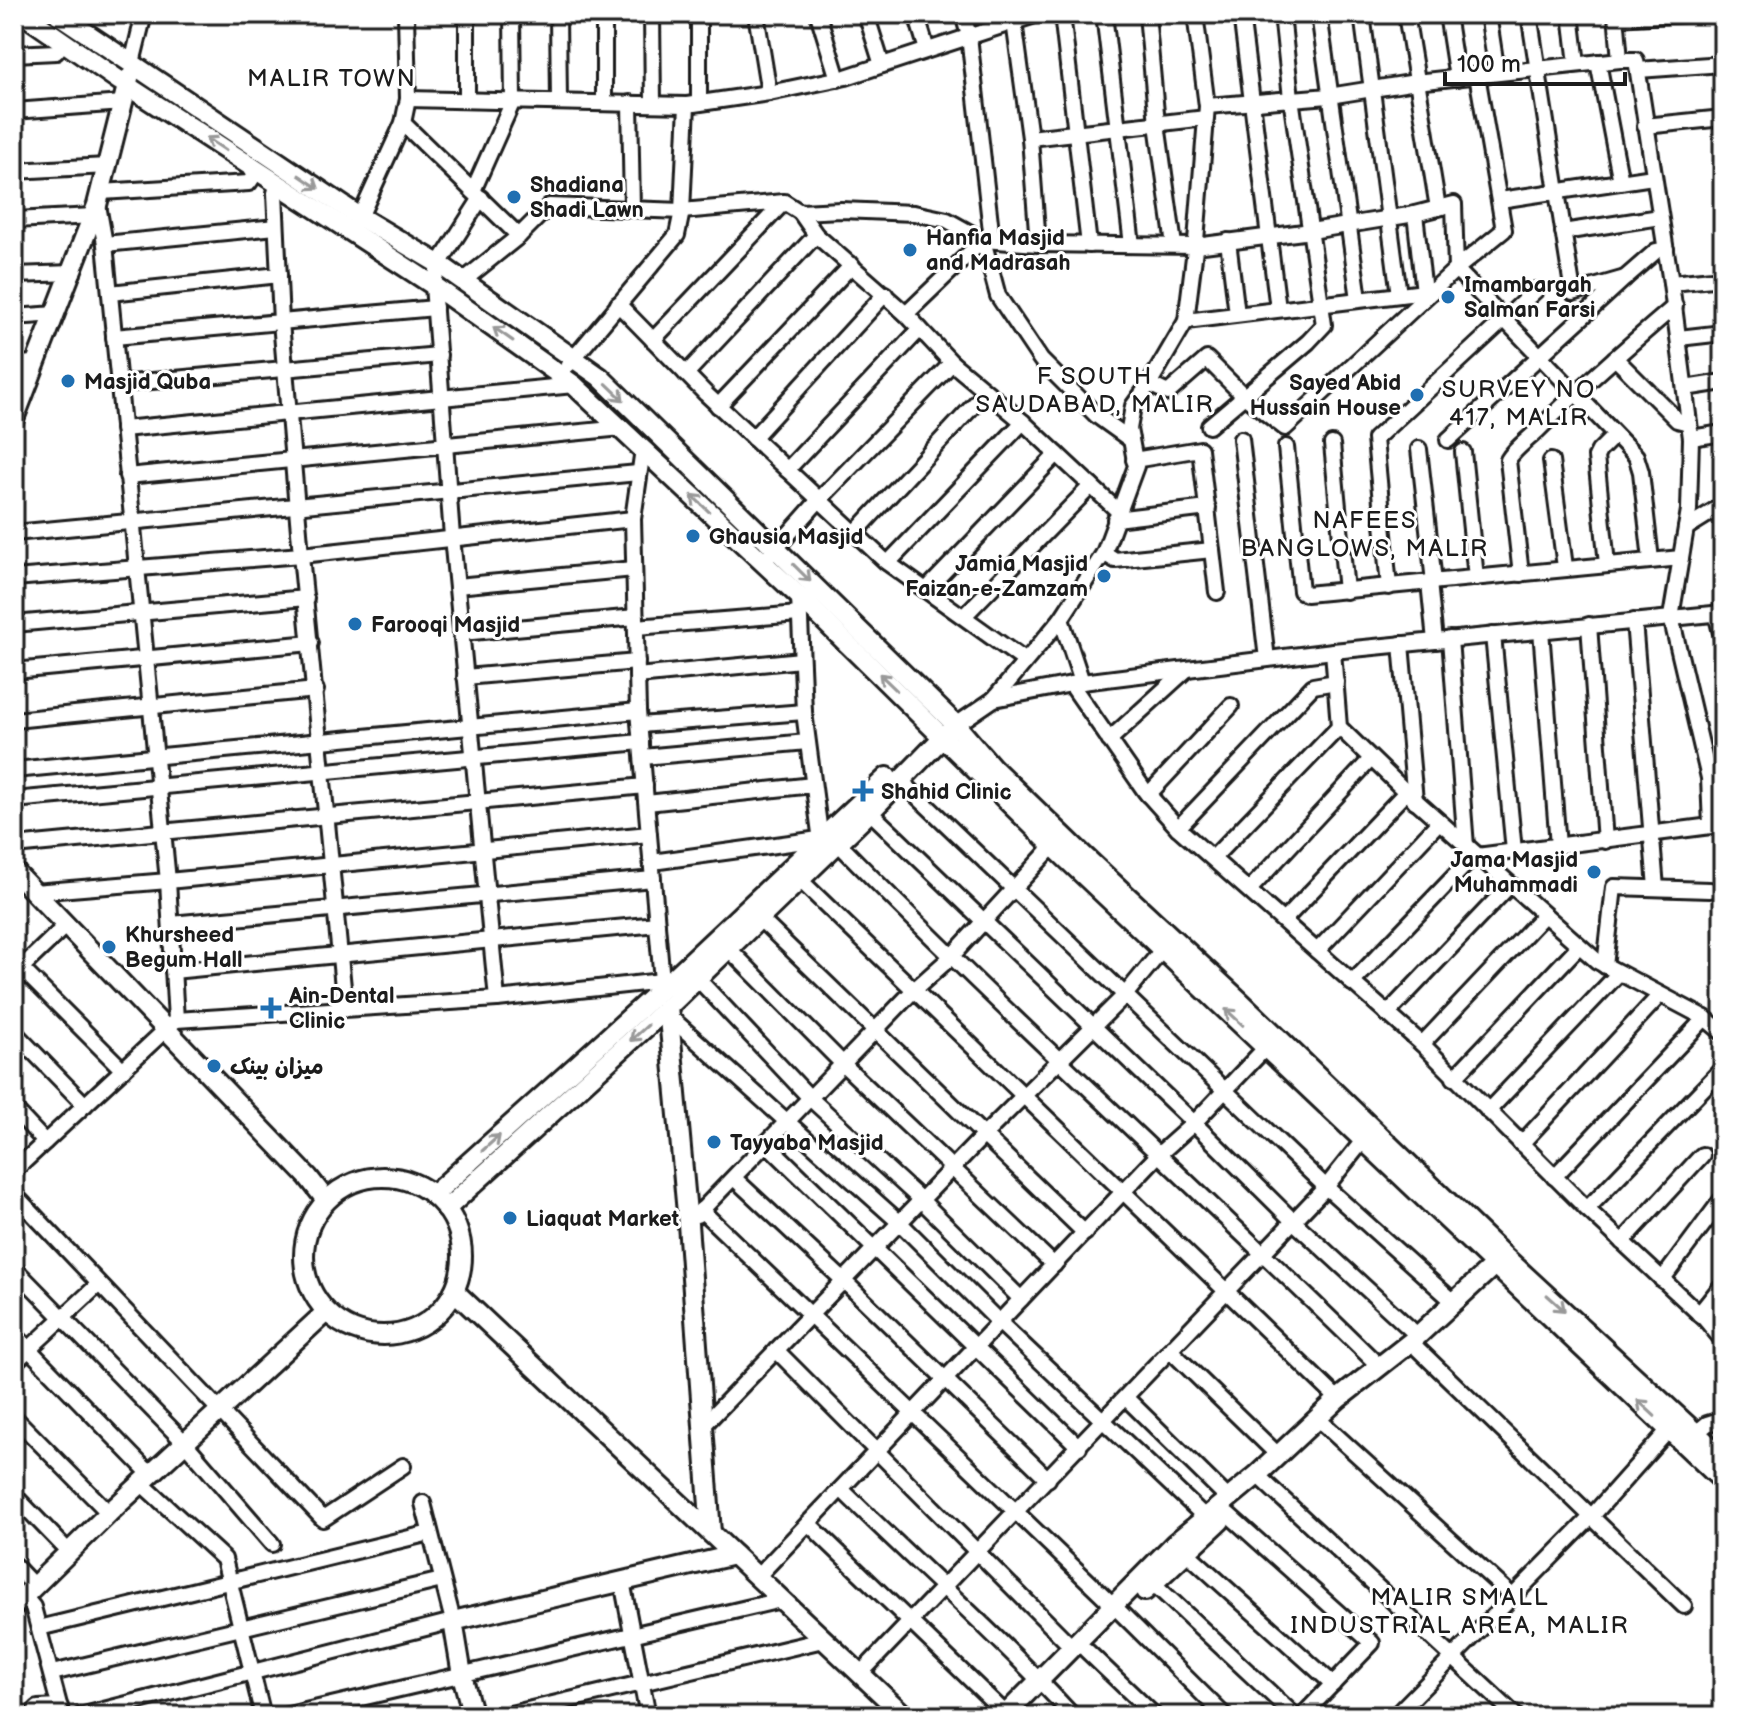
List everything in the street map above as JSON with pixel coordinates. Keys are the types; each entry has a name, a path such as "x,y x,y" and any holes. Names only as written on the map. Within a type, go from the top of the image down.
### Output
{"street":[{"path":"58,14 360,217 439,264 600,377 776,548 1053,846 1167,944"},
{"path":"15,414 73,273 97,204 144,14"},
{"path":"360,217 403,123 408,99 406,14"},
{"path":"467,14 467,100"},
{"path":"497,999 452,537 433,285 439,264 477,195 513,101 512,14"},
{"path":"558,14 559,102"},
{"path":"604,14 604,103"},
{"path":"652,14 653,104"},
{"path":"567,379 574,357 677,235 693,104 699,14"},
{"path":"756,14 769,93"},
{"path":"818,14 838,79"},
{"path":"866,14 882,65"},
{"path":"916,14 927,50"},
{"path":"963,14 969,36 988,240 998,296 1041,360 1096,415 1131,440"},
{"path":"408,99 693,104 838,79 969,36 1014,17 1038,14"},
{"path":"1062,14 1089,245"},
{"path":"1104,14 1132,245"},
{"path":"1147,14 1157,124 1174,245"},
{"path":"994,699 1061,619 1104,553 1136,466 1129,429 1133,406 1186,321 1196,246 1206,112 1195,14"},
{"path":"1241,14 1278,309"},
{"path":"1209,426 1324,325 1282,14"},
{"path":"1319,14 1359,299"},
{"path":"1362,14 1399,295"},
{"path":"1406,14 1438,208"},
{"path":"1447,14 1457,78"},
{"path":"1488,14 1497,73"},
{"path":"1529,14 1573,293 1625,278"},
{"path":"1571,14 1577,64"},
{"path":"1620,60 1616,16 1685,14"},
{"path":"1014,17 1030,138 1038,244"},
{"path":"23,18 64,42 125,94 278,183 433,285 567,379 763,563 799,605 993,768 1167,944 1503,1265 1674,1423 1723,1458"},
{"path":"14,54 56,52 64,42"},
{"path":"1030,138 1157,124 1251,101 1329,96 1416,82 1636,60 1675,306 1690,430 1686,528 1671,617 1709,778 1717,828 1514,851 1471,851"},
{"path":"1598,62 1621,182"},
{"path":"1638,70 1723,64"},
{"path":"1149,384 1168,393 1207,359 1244,396 1285,428 1428,291 1504,230 1477,75"},
{"path":"14,111 125,94"},
{"path":"630,103 632,209"},
{"path":"1645,126 1723,118"},
{"path":"403,123 519,236"},
{"path":"14,171 107,166"},
{"path":"14,220 97,204 249,183 257,171"},
{"path":"1500,200 1653,177"},
{"path":"278,183 275,193 281,322 345,1008"},
{"path":"653,340 784,202"},
{"path":"463,281 519,236 549,206 682,211 784,202 800,212 816,235 885,294 952,363 1023,422 1091,486 1116,515"},
{"path":"97,204 105,244 168,881 173,971 171,1025"},
{"path":"800,212 914,213 947,220 988,240 1038,244 1196,246 1391,218 1454,204 1456,269 1636,456 1641,472 1651,560"},
{"path":"1415,214 1428,291"},
{"path":"1563,232 1660,217"},
{"path":"105,244 276,227"},
{"path":"686,374 816,235"},
{"path":"906,314 988,240"},
{"path":"1228,241 1237,314"},
{"path":"1448,440 1625,278 1656,251 1666,249"},
{"path":"718,406 852,265"},
{"path":"14,275 73,273"},
{"path":"110,293 279,275"},
{"path":"1671,283 1723,278"},
{"path":"1389,587 1375,439 1536,290"},
{"path":"1186,321 1428,291"},
{"path":"753,438 885,294"},
{"path":"618,304 718,406 888,563 965,615 1025,661"},
{"path":"1521,574 1508,460 1512,453 1675,306"},
{"path":"114,337 435,308"},
{"path":"14,317 56,314"},
{"path":"787,470 920,329"},
{"path":"1679,338 1723,333"},
{"path":"119,384 439,355"},
{"path":"1615,358 1690,430 1723,433"},
{"path":"14,364 37,363"},
{"path":"763,563 819,500 952,363"},
{"path":"123,429 442,398 567,379"},
{"path":"1685,388 1723,382"},
{"path":"855,533 986,392"},
{"path":"888,563 1023,422"},
{"path":"127,476 622,428"},
{"path":"1607,564 1596,457 1615,435"},
{"path":"1241,439 1267,659"},
{"path":"1332,444 1346,591"},
{"path":"1286,447 1301,591 1306,594 1681,558"},
{"path":"643,449 633,519 639,718 657,924 669,996 695,1217 711,1533"},
{"path":"1134,460 1200,449 1217,592"},
{"path":"1352,983 1469,861 1471,851 1432,582 1419,449"},
{"path":"1463,452 1476,578"},
{"path":"927,589 1057,454"},
{"path":"1551,461 1565,567"},
{"path":"14,533 638,473"},
{"path":"965,615 1091,486"},
{"path":"1686,528 1723,505"},
{"path":"1116,515 1208,508"},
{"path":"14,578 301,555 633,519"},
{"path":"1104,553 1115,560 1212,550"},
{"path":"457,586 634,569"},
{"path":"14,624 306,598"},
{"path":"461,633 636,622 799,605"},
{"path":"799,605 807,742 826,841 1264,1253 1379,1366"},
{"path":"446,1209 945,727 994,699 1076,683 1333,651 1721,613 1723,641"},
{"path":"1061,619 1076,683 1109,740 1148,795 1178,828 1422,1044 1723,1341"},
{"path":"1634,621 1656,888"},
{"path":"1589,625 1605,841"},
{"path":"1541,630 1558,846"},
{"path":"1493,635 1514,851"},
{"path":"14,671 311,643"},
{"path":"1284,920 1410,796 1401,644"},
{"path":"1333,651 1339,727 1371,759 1579,946 1612,970 1705,1018 1723,1033"},
{"path":"465,677 801,660"},
{"path":"1109,740 1187,669"},
{"path":"1178,828 1313,686 1336,682"},
{"path":"14,720 316,690"},
{"path":"1148,795 1231,706"},
{"path":"14,770 470,725 804,712"},
{"path":"433,1195 669,996 696,977 798,878 826,841 870,812 945,727"},
{"path":"1213,858 1339,727"},
{"path":"14,800 473,758 807,742"},
{"path":"1249,890 1371,759"},
{"path":"900,780 1326,1187 1448,1313"},
{"path":"647,803 813,785"},
{"path":"14,846 645,786"},
{"path":"870,812 1194,1123 1684,1606"},
{"path":"1317,951 1439,822"},
{"path":"34,892 649,834"},
{"path":"652,862 826,841"},
{"path":"695,1217 914,990 950,958 1053,846"},
{"path":"14,871 171,1025 326,1200"},
{"path":"798,878 1338,1399"},
{"path":"171,924 653,879"},
{"path":"1387,1014 1510,885"},
{"path":"1488,1111 1612,970 1614,887 1710,890"},
{"path":"1422,1044 1544,915"},
{"path":"759,918 1085,1233"},
{"path":"173,971 657,924"},
{"path":"66,925 16,968 123,1070"},
{"path":"704,1425 1022,1096 1125,995 1167,944"},
{"path":"1454,1078 1579,946"},
{"path":"727,947 843,1064 1054,1265"},
{"path":"696,977 811,1099 921,1200 1021,1299"},
{"path":"1521,1144 1660,995"},
{"path":"14,1171 171,1025 345,1008 497,999 669,996 789,1122 899,1222 999,1322 1206,1518"},
{"path":"1554,1177 1705,1018"},
{"path":"14,1032 85,1105"},
{"path":"757,1577 1158,1155 1194,1123 1270,1042"},
{"path":"1587,1209 1723,1068"},
{"path":"14,1109 45,1142"},
{"path":"860,1674 1264,1253 1326,1187 1368,1135"},
{"path":"767,1144 876,1246 1079,1447"},
{"path":"1622,1242 1702,1155"},
{"path":"385,1176 407,1180 433,1195 455,1223 462,1246 461,1269 454,1291 440,1312 420,1327 396,1335 371,1335 347,1328 326,1312 312,1293 304,1269 304,1244 312,1220 326,1200 354,1182 385,1176"},
{"path":"734,1178 1048,1479"},
{"path":"14,1194 323,1519 403,1466"},
{"path":"1662,1280 1723,1198"},
{"path":"695,1217 809,1315 1118,1609 1225,1716"},
{"path":"1260,1478 1278,1455 1365,1388 1503,1265"},
{"path":"14,1268 185,1443 272,1544"},
{"path":"14,1363 99,1284"},
{"path":"1702,1317 1723,1284"},
{"path":"454,1291 905,1716"},
{"path":"1702,1317 1723,1311"},
{"path":"24,1596 326,1312"},
{"path":"14,1334 146,1479 224,1559 263,1716"},
{"path":"1118,1609 1153,1583 1186,1552 1228,1507 1321,1422 1338,1399 1379,1366 1418,1342"},
{"path":"776,1350 976,1552 1155,1716"},
{"path":"1170,1350 1278,1455"},
{"path":"1126,1398 1228,1507 1372,1643 1302,1716"},
{"path":"14,1417 109,1513"},
{"path":"1691,1437 1707,1424 1723,1419"},
{"path":"1321,1422 1512,1596"},
{"path":"1395,1716 1592,1516 1674,1423"},
{"path":"1691,1437 1723,1481"},
{"path":"1260,1478 1516,1716"},
{"path":"841,1489 1044,1684 1073,1716"},
{"path":"14,1495 69,1552"},
{"path":"423,1503 473,1716"},
{"path":"808,1523 909,1623 1010,1715 1118,1609 1175,1543 1206,1518 1228,1507"},
{"path":"39,1628 430,1533"},
{"path":"1186,1552 1333,1684"},
{"path":"80,1716 453,1621 734,1555"},
{"path":"14,1565 24,1596 33,1607 61,1711 38,1708 30,1716"},
{"path":"52,1673 442,1580"},
{"path":"622,1581 648,1716"},
{"path":"1153,1583 1295,1716"},
{"path":"284,1716 781,1600"},
{"path":"502,1716 823,1640"}],"place":[{"name":"Shadiana Shadi Lawn","path":"514,197"},
{"name":"Hanfia Masjid and Madrasah","path":"910,250"},
{"name":"Imambargah Salman Farsi","path":"1448,297"},
{"name":"Masjid Quba","path":"68,381"},
{"name":"Sayed Abid Hussain House","path":"1417,395"},
{"name":"Ghausia Masjid","path":"693,536"},
{"name":"Jamia Masjid Faizan-e-Zamzam","path":"1104,576"},
{"name":"Farooqi Masjid","path":"355,624"},
{"name":"Shahid Clinic","path":"863,791"},
{"name":"Jama Masjid Muhammadi","path":"1594,872"},
{"name":"Khursheed Begum Hall","path":"109,947"},
{"name":"Ain-Dental Clinic","path":"271,1008"},
{"name":"میزان بینک","path":"214,1066"},
{"name":"Tayyaba Masjid","path":"714,1142"},
{"name":"Liaquat Market","path":"510,1218"}],"district":[{"name":"MALIR TOWN","path":"332,78"},
{"name":"F SOUTH SAUDABAD, MALIR","path":"1095,390"},
{"name":"SURVEY NO 417, MALIR","path":"1519,403"},
{"name":"NAFEES BANGLOWS, MALIR","path":"1365,534"},
{"name":"MALIR SMALL INDUSTRIAL AREA, MALIR","path":"1460,1611"}]}
